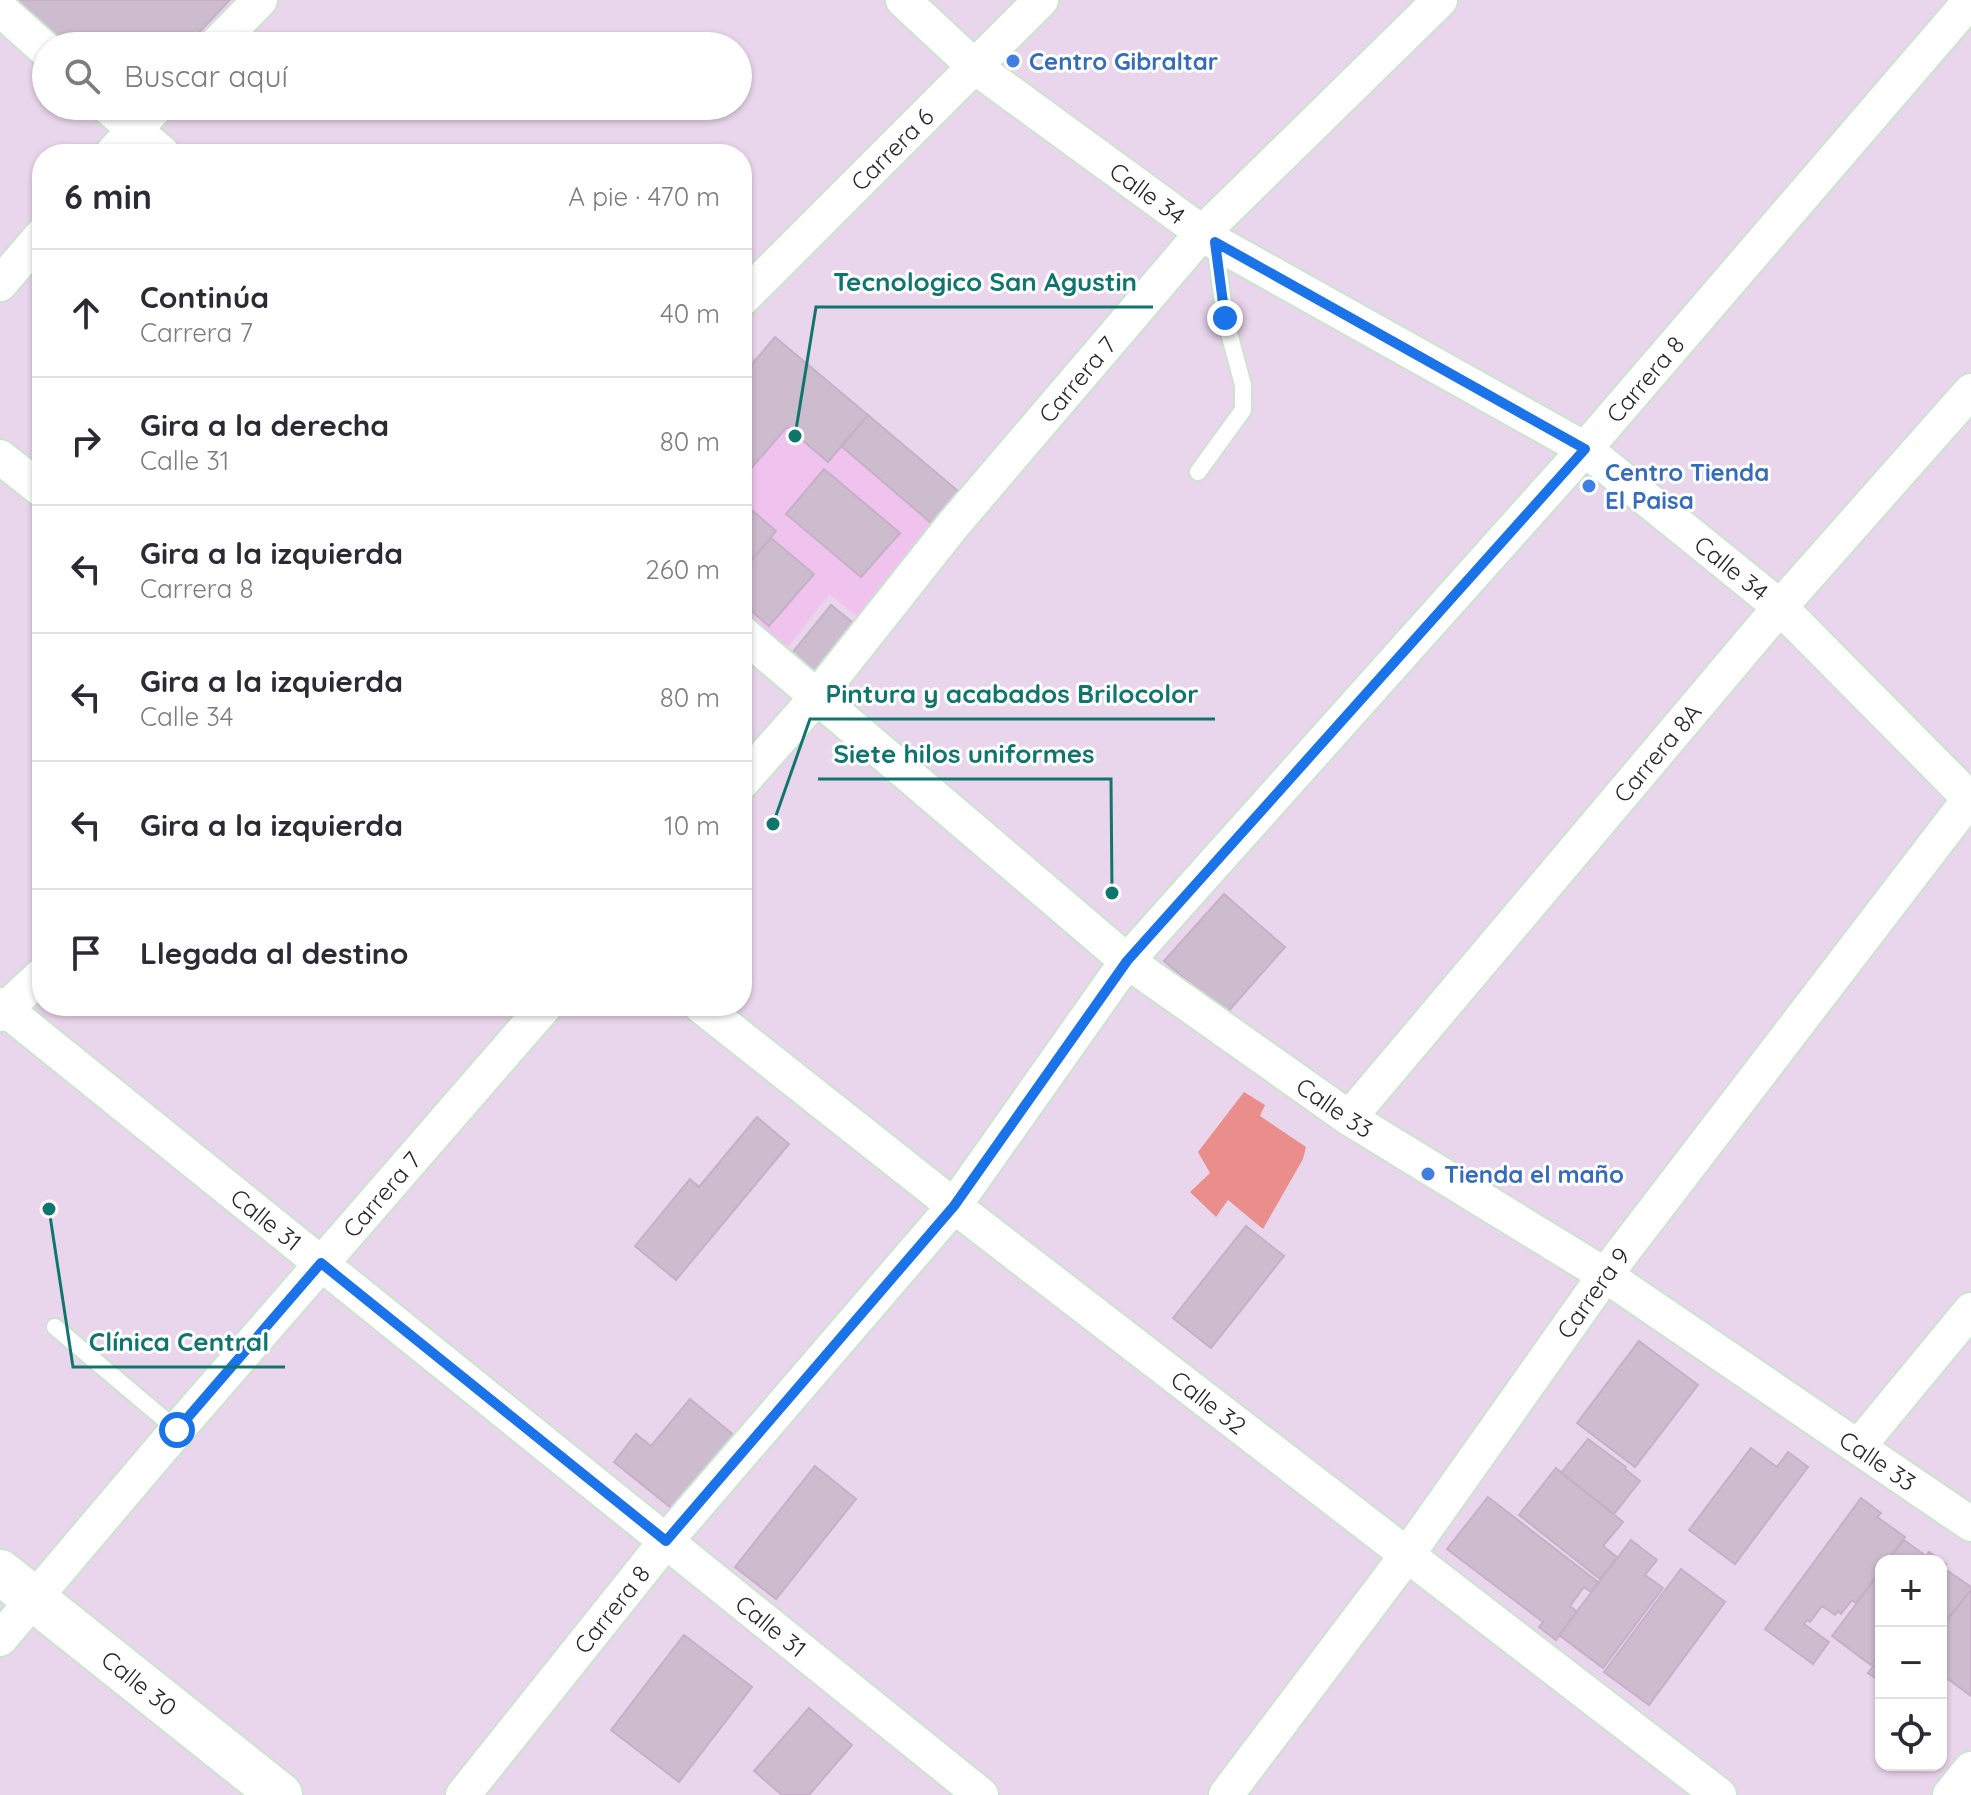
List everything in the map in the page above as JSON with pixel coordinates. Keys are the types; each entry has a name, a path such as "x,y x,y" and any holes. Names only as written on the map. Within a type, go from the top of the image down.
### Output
{"street":[{"path":"229,32 260,0"},
{"name":"Calle 34","path":"903,0 975,67 1209,237 1585,449 1780,607 1970,799"},
{"name":"Carrera 6","path":"752,289 1041,0"},
{"name":"Carrera 7","path":"752,771 816,698 953,525 1209,237 1440,0"},
{"path":"7,8 32,35"},
{"name":"Carrera 8","path":"463,1795 666,1541 954,1206 1127,961 1585,449 1961,10"},
{"path":"134,130 151,144"},
{"path":"0,284 32,247"},
{"name":"Carrera 8A","path":"1349,1118 1780,607 1971,391"},
{"path":"0,457 32,482"},
{"name":"Calle 33","path":"752,642 1127,961 1349,1118 1605,1275 1971,1524"},
{"name":"Carrera 9","path":"1226,1795 1407,1555 1605,1275 1970,799"},
{"path":"2,1009 32,984"},
{"name":"Calle 31","path":"2,1009 981,1795"},
{"name":"Carrera 7","path":"0,1639 16,1585 177,1430 536,1016"},
{"name":"Calle 32","path":"714,1016 954,1206 1719,1795"},
{"path":"1858,1447 1971,1310"},
{"name":"Calle 30","path":"16,1585 280,1795"},
{"path":"1950,1795 1971,1769"}],"lane":[{"path":"1198,472 1243,410 1243,385 1225,318 1209,237"},
{"path":"55,1327 177,1430"}],"shaded area":[{"path":"752,356 953,525 867,624 829,594 776,663 752,642"},
{"path":"1244,1092 1265,1105 1260,1116 1306,1147 1303,1159 1263,1229 1228,1200 1216,1217 1190,1192 1210,1173 1198,1152"}],"building":[{"path":"12,0 230,0 199,32 47,32"},
{"path":"775,337 868,415 828,462 787,427 752,467 752,364"},
{"path":"868,415 964,496 937,528 841,446"},
{"path":"824,469 900,533 861,577 786,514"},
{"path":"752,512 776,531 752,559"},
{"path":"771,538 814,574 769,626 752,612 752,560"},
{"path":"831,605 861,629 813,689 784,663"},
{"path":"1224,894 1285,947 1226,1014 1164,961"},
{"path":"757,1117 789,1144 676,1280 635,1246 690,1179 699,1187"},
{"path":"1246,1226 1284,1256 1211,1348 1173,1318"},
{"path":"1639,1341 1698,1385 1635,1467 1577,1423"},
{"path":"690,1399 736,1437 675,1511 614,1462 636,1434 651,1446"},
{"path":"1588,1439 1640,1481 1614,1514 1561,1473"},
{"path":"1751,1448 1777,1467 1788,1452 1808,1467 1735,1564 1689,1530"},
{"path":"815,1466 856,1499 776,1599 735,1567"},
{"path":"1556,1468 1623,1522 1603,1546 1617,1557 1600,1579 1519,1515"},
{"path":"1488,1497 1598,1582 1591,1592 1584,1587 1570,1606 1577,1612 1556,1640 1539,1627 1543,1622 1447,1549"},
{"path":"1861,1498 1881,1513 1877,1517 1905,1537 1892,1555 1875,1555 1875,1577 1856,1603 1852,1600 1841,1614 1838,1611 1835,1615 1822,1606 1810,1622 1807,1620 1804,1624 1829,1642 1813,1664 1765,1629"},
{"path":"1631,1540 1657,1560 1645,1575 1663,1588 1603,1668 1559,1635"},
{"path":"1904,1540 1925,1555 1893,1555"},
{"path":"1681,1569 1725,1602 1649,1705 1604,1672"},
{"path":"1947,1572 1971,1587 1971,1590 1947,1619"},
{"path":"1875,1579 1875,1660 1871,1665 1832,1636"},
{"path":"1971,1591 1971,1696 1947,1678 1947,1621"},
{"path":"684,1635 752,1687 679,1782 611,1730"},
{"path":"1875,1664 1875,1678 1868,1673"},
{"path":"809,1708 852,1745 809,1795 782,1795 754,1771"}],"place":[{"name":"Centro Gibraltar","path":"1013,61"},
{"name":"Tecnologico San Agustin","path":"795,436"},
{"name":"Centro Tienda El Paisa","path":"1589,486"},
{"name":"Pintura y acabados Brilocolor","path":"773,824"},
{"name":"Siete hilos uniformes","path":"1112,893"},
{"name":"Tienda el maño","path":"1428,1174"},
{"name":"Clínica Central","path":"49,1209"}],"route":[{"path":"177,1430 321,1263 666,1541 954,1206 1127,961 1585,449 1215,242 1225,318"}]}
